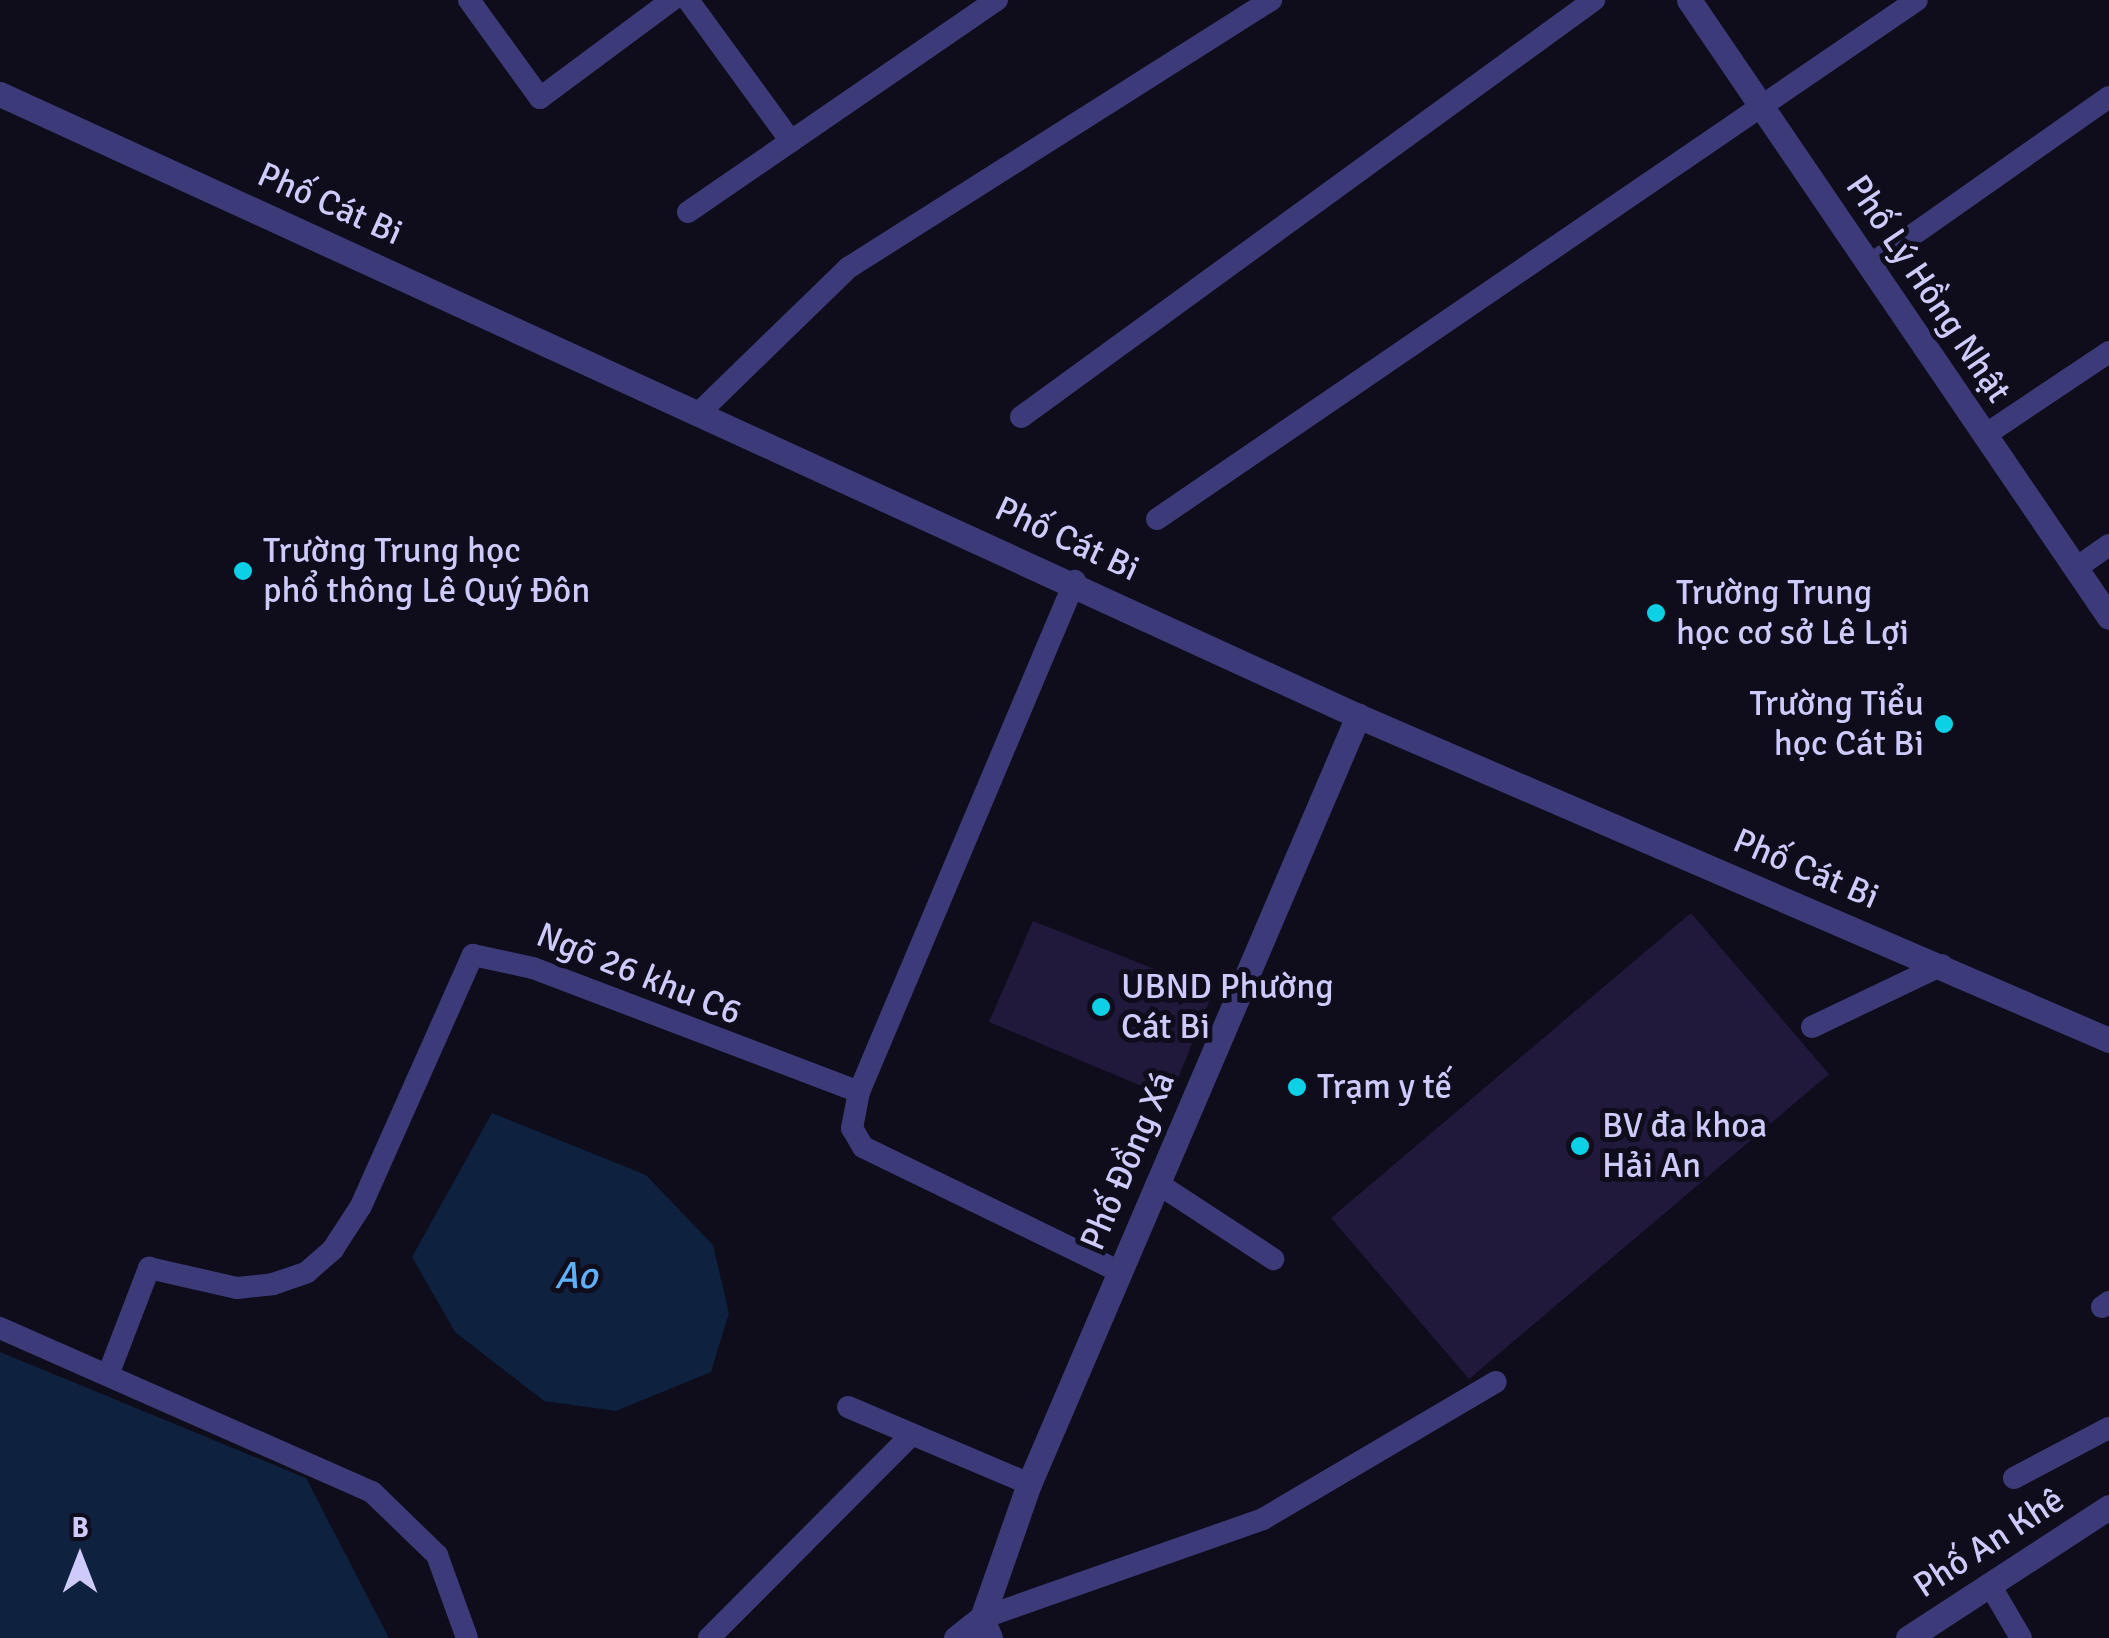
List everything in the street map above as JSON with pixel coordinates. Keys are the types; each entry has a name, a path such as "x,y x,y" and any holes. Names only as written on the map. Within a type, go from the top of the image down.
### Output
{"street":[{"name":"Phố Lý Hồng Nhật","path":"1689,0 2109,618"},
{"name":"Phố Cát Bi","path":"0,94 702,410 1358,716 2109,1040"},
{"name":"Phố Đồng Xá","path":"986,1628 1029,1484 1358,716"},
{"name":"Phố An Khê","path":"1908,1638 2109,1507"},
{"path":"956,1638 986,1628"}],"lane":[{"path":"469,0 540,98 672,0"},
{"path":"688,0 792,142"},
{"path":"688,212 997,0"},
{"path":"702,410 848,268 1271,0"},
{"path":"1022,417 1594,0"},
{"path":"1157,519 1763,110 1918,0"},
{"path":"1870,265 2109,97"},
{"path":"1985,435 2109,352"},
{"path":"2076,568 2109,545"},
{"path":"1075,581 859,1092 852,1128 863,1146 1118,1271"},
{"name":"Ngõ 26 khu C6","path":"108,1375 149,1268 237,1288 273,1284 307,1272 332,1249 361,1206 473,956 532,968 859,1092"},
{"path":"1812,1027 1942,965"},
{"path":"1157,1184 1273,1258"},
{"path":"0,1328 372,1492 437,1555 467,1638"},
{"path":"986,1628 1262,1519 1496,1382"},
{"path":"848,1407 908,1438 1029,1484"},
{"path":"2014,1478 2109,1428"},
{"path":"709,1638 908,1438"},
{"path":"1990,1584 2021,1638"}],"water":[{"name":"Ao","path":"492,1113 646,1175 713,1245 729,1313 711,1372 616,1411 544,1401 455,1332 412,1257"},
{"path":"0,1352 306,1478 389,1638 0,1638"}],"building":[{"name":"BV đa khoa Hải An","path":"1691,913 1829,1074 1469,1379 1331,1218"},
{"name":"UBND Phường Cát Bi","path":"1033,921 1213,992 1170,1098 989,1022"}],"place":[{"name":"Trường Trung học phổ thông Lê Quý Đôn","path":"243,571"},
{"name":"Trường Trung học cơ sở Lê Lợi","path":"1656,613"},
{"name":"Trường Tiểu học Cát Bi","path":"1944,724"},
{"name":"UBND Phường Cát Bi","path":"1101,1007"},
{"name":"Trạm y tế","path":"1297,1087"},
{"name":"BV đa khoa Hải An","path":"1580,1146"}]}
